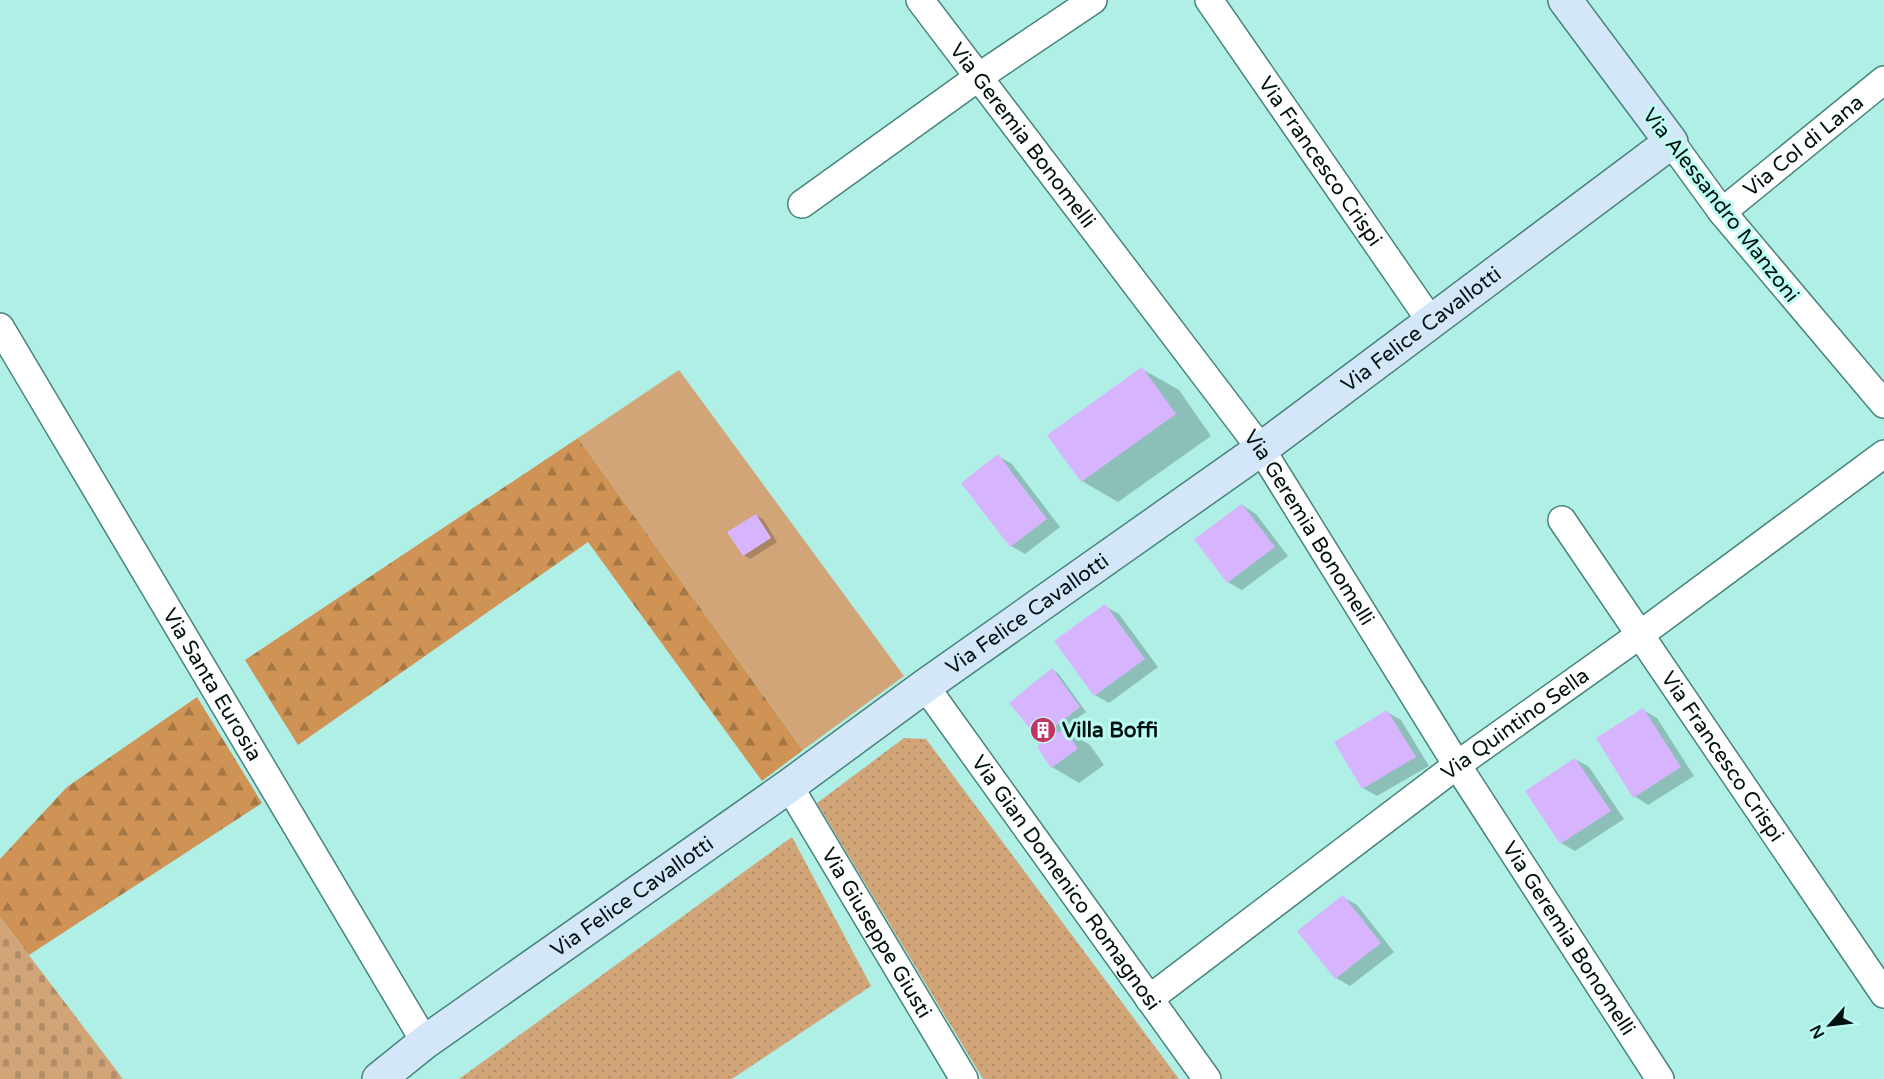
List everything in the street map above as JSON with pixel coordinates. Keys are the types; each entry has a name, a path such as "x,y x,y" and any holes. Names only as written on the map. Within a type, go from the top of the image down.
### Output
{"street":[{"name":"Via Geremia Bonomelli","path":"920,0 980,76 1261,449 1457,765 1660,1079"},
{"path":"801,204 980,76 1093,0"},
{"name":"Via Francesco Crispi","path":"1209,0 1432,322"},
{"name":"Via Alessandro Manzoni","path":"1565,0 1722,212 1884,404"},
{"name":"Via Col di Lana","path":"1722,212 1884,80"},
{"name":"Via Felice Cavallotti","path":"379,1079 425,1042 1261,449 1671,142"},
{"name":"Via Santa Eurosia","path":"0,327 425,1042"},
{"name":"Via Quintino Sella","path":"1149,999 1457,765 1641,634 1884,454"},
{"name":"Via Francesco Crispi","path":"1562,520 1884,994"},
{"name":"Via Gian Domenico Romagnosi","path":"925,686 1207,1079"},
{"name":"Via Giuseppe Giusti","path":"789,786 963,1079"}],"green space":[{"path":"679,370 904,676 803,750 578,438"},
{"path":"578,438 803,750 762,781 588,542 298,745 245,660"},
{"path":"197,697 262,803 29,955 0,917 0,859 67,787"},
{"path":"904,738 926,739 1179,1079 983,1079 817,803"},
{"path":"792,837 871,986 732,1079 459,1079"},
{"path":"0,917 123,1079 0,1079"}],"building":[{"path":"1142,367 1176,414 1081,482 1047,435"},
{"path":"998,454 1047,519 1010,547 961,483"},
{"path":"1242,504 1275,547 1227,583 1194,539"},
{"path":"756,514 771,538 743,556 727,532"},
{"path":"1105,604 1145,659 1094,696 1054,641"},
{"path":"1052,668 1080,707 1057,725 1053,721 1050,724 1057,733 1064,728 1078,749 1051,768 1038,748 1040,741 1009,703"},
{"path":"1643,708 1681,767 1633,798 1596,738"},
{"path":"1387,710 1416,757 1362,789 1334,742"},
{"path":"1575,758 1611,811 1560,844 1525,791"},
{"path":"1343,895 1381,943 1335,979 1297,931"}],"place":[{"name":"Villa Boffi","path":"1043,730"}]}
